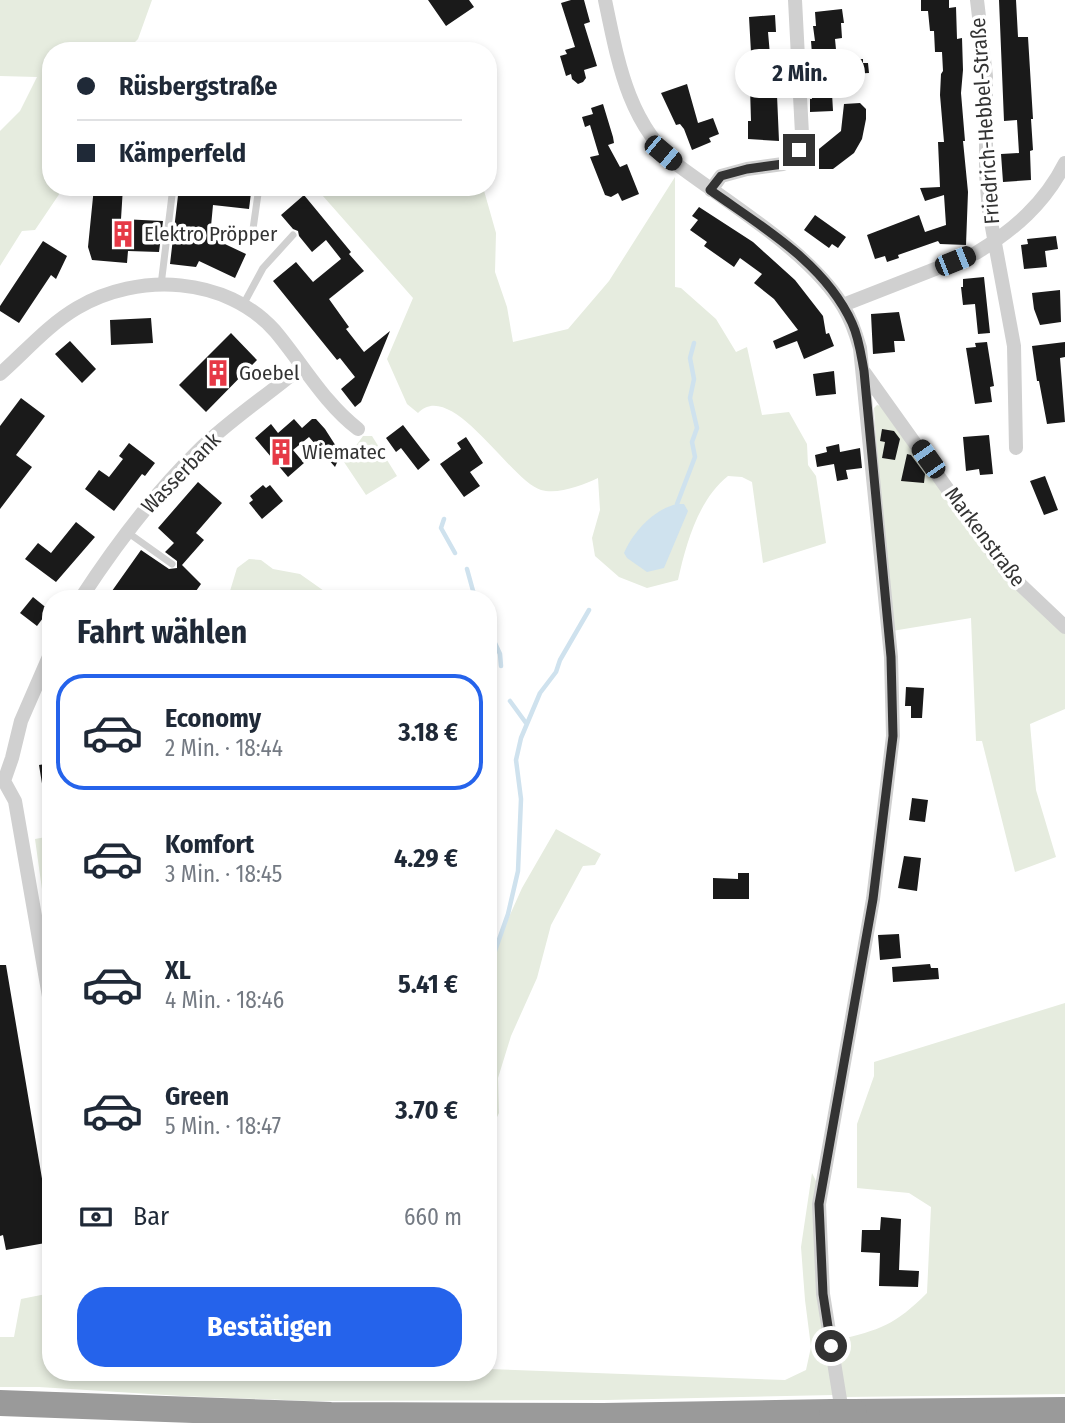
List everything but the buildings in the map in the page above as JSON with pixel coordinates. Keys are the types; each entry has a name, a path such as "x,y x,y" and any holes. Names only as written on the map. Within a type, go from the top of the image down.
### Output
{"highway":[{"path":"0,1403 358,1415 843,1416 1065,1410"}],"street":[{"path":"605,0 622,78 634,108 663,153 804,260 824,280 853,325 864,371 891,657 893,736 873,899 819,1204 823,1294 843,1416"},
{"path":"710,190 721,176 783,164 799,150 802,134 795,0"},
{"name":"Friedrich-Hebbel-Straße","path":"976,0 986,76 986,174 989,211 1014,346 1016,448"},
{"path":"843,306 976,253 994,242 1035,208 1049,191 1065,163"},
{"path":"0,374 76,308 112,292 130,287 161,285 201,289 243,305 275,331 301,367 358,429"},
{"name":"Wasserbank","path":"86,590 126,532 198,450 301,367"},
{"name":"Markenstraße","path":"864,371 1006,571 1065,627"},
{"path":"42,673 21,721 12,758 2,780 15,801 42,957"}],"lane":[{"path":"161,285 172,196"},
{"path":"253,229 258,196"},
{"path":"243,305 263,268 293,235"},
{"path":"126,532 172,564"}],"shaded area":[{"path":"0,0 152,0 135,42 42,42 42,196 58,196 35,230 22,231 0,266 0,131 20,111 37,77 0,76"},
{"path":"675,177 675,287 681,288 716,319 736,352 747,347 762,415 789,412 807,444 808,465 816,476 826,543 763,563 752,482 742,477 728,476 701,510 689,538 678,580 647,588 619,577 595,556 592,538 600,510 598,478 563,490 541,490 528,483 481,435 447,409 432,406 418,413 407,404 387,359 413,298 323,196 486,196 496,233 495,272 507,307 513,342 568,329 609,281"},
{"path":"881,406 1065,633 1065,709 1030,724 1036,790 1056,857 1015,872 982,741 976,741 971,618 892,631 875,425 874,408"},
{"path":"363,436 372,436 397,476 366,495 344,462"},
{"path":"249,559 261,560 273,569 300,574 323,590 230,590 237,568"},
{"path":"556,829 601,854 595,865 583,866 551,925 537,978 511,1036 498,1078 497,1117 497,944 522,888"},
{"path":"42,838 42,889 35,839"},
{"path":"1065,1003 1065,1394 844,1397 837,1340 886,1325 927,1293 931,1207 909,1193 857,1188 857,1124 874,1076 874,1062"},
{"path":"812,1173 818,1185 834,1395 607,1400 310,1401 0,1387 0,1337 14,1337 21,1299 42,1295 42,1381 497,1381 497,1369 785,1380 806,1370 811,1347 801,1247"}],"water":[{"path":"684,504 688,511 664,568 647,572 624,553 645,522 660,511"}],"waterway":[{"path":"677,504 695,457 692,442 697,428 690,398 694,379 690,358 694,343"},
{"path":"444,519 441,528 455,553"},
{"path":"467,569 473,590"},
{"path":"497,945 518,871 521,799 516,760 521,738 540,693 556,672 560,660 589,610"},
{"path":"497,648 501,666"},
{"path":"510,701 526,723"}],"place":[{"name":"Elektro Pröpper","path":"123,234"},
{"name":"Goebel","path":"218,373"},
{"name":"Wiematec","path":"281,452"}],"route":[{"path":"799,150 783,164 721,176 710,190 781,241 824,280 853,325 864,371 891,657 893,736 873,899 819,1204 823,1294 831,1346"}]}
